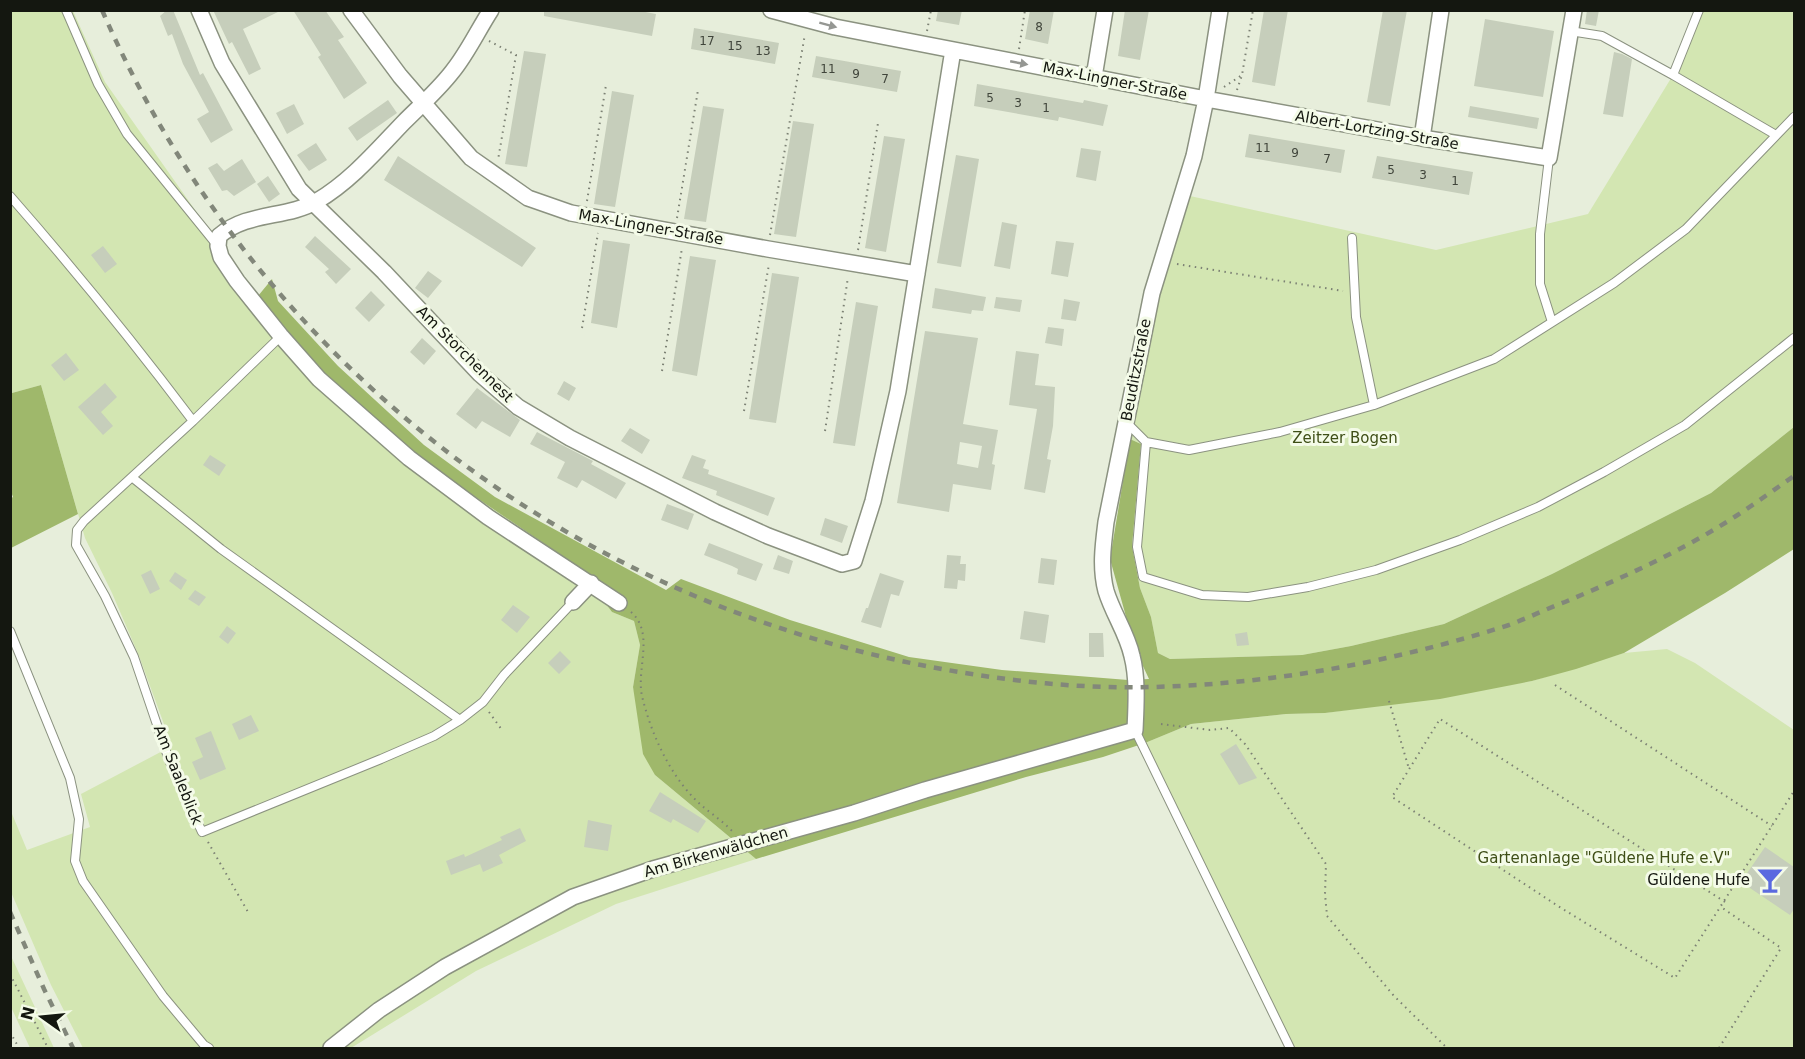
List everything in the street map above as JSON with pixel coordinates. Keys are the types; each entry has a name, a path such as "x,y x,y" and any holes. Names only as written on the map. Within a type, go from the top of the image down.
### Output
{"street":[{"name":"Am Storchennest","path":"199,10 222,63 299,189 384,272 480,374 518,407 570,438 715,512 768,536 842,564 854,561 873,501 898,392 916,274"},
{"name":"Max-Lingner-Straße","path":"351,10 400,76 471,158 528,198 592,217 916,274"},
{"path":"491,10 452,72 366,162 331,193 314,203 294,210 267,215 236,225 219,237 218,246 221,257 237,281 280,336 319,379 409,458 489,517 619,603"},
{"name":"Max-Lingner-Straße","path":"771,10 835,27 1206,99"},
{"path":"1094,77 1105,10"},
{"name":"Beuditzstraße","path":"1136,730 1133,658 1106,591 1101,558 1106,522 1152,293 1194,156 1206,99 1220,10"},
{"path":"1422,138 1441,10"},
{"path":"1549,158 1574,10"},
{"path":"916,274 953,50"},
{"name":"Albert-Lortzing-Straße","path":"1206,99 1422,138 1549,158"},
{"path":"573,602 591,583"},
{"name":"Am Birkenwäldchen","path":"331,1048 379,1010 445,967 573,897 653,869 1136,730"}],"lane":[{"path":"66,10 98,84 127,134 218,246"},
{"path":"1673,75 1699,10"},
{"path":"1570,31 1602,36 1776,135"},
{"path":"1126,422 1146,442 1189,450 1280,432 1374,405 1494,359 1614,283 1686,229 1794,117"},
{"path":"1549,158 1540,234 1540,284 1552,322"},
{"path":"10,196 145,357 193,421"},
{"path":"1352,238 1356,317 1374,405"},
{"name":"Am Saaleblick","path":"280,336 77,530 76,545 105,596 134,657 170,760 202,832 434,736 460,720 483,702 504,675 573,602"},
{"path":"1146,442 1137,547 1143,577 1202,595 1248,597 1308,587 1376,570 1460,540 1538,507 1685,425 1794,338"},
{"path":"133,478 221,549 460,720"},
{"path":"10,631 70,778 79,819 75,861 83,881 163,996 209,1048"},
{"path":"1136,730 1290,1048"}],"path":[{"path":"925,45 931,10"},
{"path":"1016,63 1025,10"},
{"path":"1242,75 1253,10"},
{"path":"744,411 807,19"},
{"path":"476,34 516,55 495,175"},
{"path":"582,328 606,85"},
{"path":"662,371 698,90"},
{"path":"825,430 878,123"},
{"path":"1161,262 1355,292"},
{"path":"619,603 637,618 645,645 642,694 652,726 664,753 692,796 721,819 742,843"},
{"path":"1555,685 1772,826"},
{"path":"1389,701 1409,769"},
{"path":"483,702 502,730"},
{"path":"1725,902 1440,719 1392,797 1548,900 1675,978 1722,907 1794,791"},
{"path":"1161,724 1210,730 1229,728 1245,744 1326,864 1327,916 1394,996 1447,1048"},
{"path":"202,832 248,912"},
{"path":"1719,1048 1781,948 1722,907"},
{"path":"10,974 48,1048"},
{"path":"10,1032 19,1048"}],"green space":[{"path":"11,11 73,11 105,82 245,281 258,296 424,462 577,566 612,612 634,621 640,645 633,687 655,775 756,859 616,904 476,971 351,1048 83,1048 51,985 11,892 10,809 27,850 90,827 81,794 172,746 139,656 85,538 41,385 12,393 11,390"},
{"name":"Zeitzer Bogen","path":"1699,11 1794,11 1794,427 1711,493 1552,574 1444,624 1302,655 1170,659 1158,653 1151,617 1140,588 1132,546 1141,444 1130,439 1165,262 1190,196 1436,250 1588,214 1673,75"},
{"path":"272,279 278,301 338,366 424,445 495,497 666,590 681,579 790,620 909,657 1002,670 1128,680 1149,679 1135,649 1110,559 1130,439 1141,444 1132,546 1140,588 1151,617 1158,653 1170,659 1302,655 1444,624 1552,574 1711,493 1794,427 1794,549 1624,653 1576,669 1532,681 1440,699 1325,713 1286,714 1191,724 1103,757 1026,777 756,859 655,775 643,754 633,687 640,645 634,621 612,612 577,566 424,462 324,376 280,327 258,296"},
{"path":"41,385 78,514 11,548 10,499 13,497 10,489 11,390 12,393"},
{"name":"Gartenanlage \"Güldene Hufe e.V\"","path":"1667,649 1695,663 1794,730 1794,1048 1295,1048 1145,743 1191,724 1286,714 1325,713 1374,706 1532,681 1624,653"},
{"path":"11,956 54,1048 30,1048 11,1007"}],"building":[{"path":"167,10 173,10 200,75 203,73 233,130 211,143 197,119 209,112 183,64 172,34 168,36 160,16"},
{"path":"213,10 282,10 243,29 261,69 249,75 232,42 229,44"},
{"path":"293,10 325,10 344,37 338,40 367,83 344,99 318,57 321,55"},
{"path":"544,10 635,10 656,14 652,36 544,16"},
{"path":"938,10 962,10 959,25 936,21"},
{"path":"1030,10 1054,10 1048,44 1025,39"},
{"path":"1125,10 1149,10 1140,60 1118,56"},
{"path":"1264,10 1288,10 1275,86 1252,82"},
{"path":"1383,10 1407,10 1390,106 1367,102"},
{"path":"1587,10 1599,10 1596,26 1585,24"},
{"path":"1485,19 1554,31 1543,97 1474,86"},
{"path":"694,28 779,43 775,64 691,49"},
{"path":"524,51 546,54 527,167 505,164"},
{"path":"1614,52 1632,59 1623,117 1603,114"},
{"path":"816,56 901,71 897,92 812,77"},
{"path":"977,84 1083,103 1084,100 1108,105 1103,126 1059,117 1058,121 974,106"},
{"path":"612,91 634,95 615,207 594,204"},
{"path":"388,100 397,113 357,141 348,128"},
{"path":"294,104 304,124 287,134 276,113"},
{"path":"703,106 724,109 706,222 684,219"},
{"path":"1470,106 1539,118 1537,129 1468,117"},
{"path":"793,121 814,124 796,237 774,234"},
{"path":"1249,134 1345,150 1341,173 1245,157"},
{"path":"884,136 905,139 886,252 865,248"},
{"path":"316,143 327,160 309,171 297,155"},
{"path":"1081,148 1101,151 1096,181 1076,177"},
{"path":"956,155 979,159 961,267 937,263"},
{"path":"398,156 536,248 522,267 384,180"},
{"path":"1377,156 1473,172 1469,195 1372,178"},
{"path":"242,159 256,182 234,196 227,190 222,191 208,168 217,163 224,171"},
{"path":"268,176 280,194 269,202 257,184"},
{"path":"1002,222 1017,225 1010,269 994,266"},
{"path":"315,236 351,269 336,284 325,272 329,269 305,247"},
{"path":"603,240 630,244 617,328 591,323"},
{"path":"1056,241 1074,243 1068,277 1051,274"},
{"path":"103,246 117,264 105,273 91,255"},
{"path":"690,256 716,260 697,376 672,371"},
{"path":"428,271 442,281 428,298 415,288"},
{"path":"772,273 799,277 776,423 749,419"},
{"path":"935,288 986,297 983,311 972,310 971,314 932,308"},
{"path":"371,291 385,305 369,322 355,308"},
{"path":"996,297 1022,300 1020,312 994,308"},
{"path":"1064,299 1080,302 1076,321 1061,319"},
{"path":"856,302 878,306 855,446 833,443"},
{"path":"1048,327 1064,329 1062,346 1045,343"},
{"path":"925,331 978,338 963,424 998,430 992,464 995,465 991,490 953,484 949,512 897,503","holes":["960,442 982,446 978,468 957,464"]},
{"path":"422,338 436,351 424,365 410,352"},
{"path":"1016,351 1039,354 1035,385 1055,387 1053,426 1047,459 1051,460 1045,493 1024,489 1037,409 1009,405"},
{"path":"66,353 79,370 64,381 51,365"},
{"path":"564,381 576,388 569,401 557,394"},
{"path":"105,383 117,397 101,412 113,426 103,435 78,407"},
{"path":"477,388 520,420 510,437 482,421 476,429 456,414"},
{"path":"630,428 650,440 642,454 621,441"},
{"path":"537,432 593,461 591,464 626,483 616,499 582,480 577,488 557,478 565,462 530,444"},
{"path":"210,455 226,465 219,476 203,465"},
{"path":"692,455 706,460 703,468 709,470 708,474 775,498 768,516 716,495 717,491 682,478"},
{"path":"667,504 694,514 688,530 661,520"},
{"path":"825,518 848,526 842,543 820,535"},
{"path":"709,543 763,564 756,581 737,574 738,569 732,566 704,555"},
{"path":"778,555 793,561 789,574 773,569"},
{"path":"947,555 961,556 960,564 966,564 965,581 958,580 957,589 944,588"},
{"path":"1041,558 1057,560 1054,585 1038,583"},
{"path":"151,570 160,589 150,594 141,575"},
{"path":"175,572 187,580 181,590 169,581"},
{"path":"880,573 904,581 899,596 891,594 881,628 861,622"},
{"path":"195,590 206,597 199,606 188,599"},
{"path":"513,605 530,617 517,633 501,620"},
{"path":"1024,611 1049,615 1045,643 1020,639"},
{"path":"227,626 236,633 228,644 219,637"},
{"path":"1247,632 1249,645 1237,646 1235,634"},
{"path":"1089,633 1103,633 1104,657 1089,657"},
{"path":"560,651 571,662 559,674 548,663"},
{"path":"251,715 259,731 239,740 232,724"},
{"path":"211,731 226,769 200,780 192,762 203,757 195,738"},
{"path":"1236,744 1257,778 1239,785 1220,754"},
{"path":"660,792 706,821 698,833 673,819 671,823 649,811"},
{"path":"588,820 612,825 608,851 584,847"},
{"path":"520,828 526,841 499,855 503,863 483,872 480,864 451,875 446,861 464,854 465,857 502,840 500,837"},
{"path":"1765,847 1794,867 1794,909 1790,915 1741,882"}],"railway":[{"path":"102,10 165,133 241,246 330,348 430,439 541,516 660,581 787,630 921,665 1036,682 1094,687 1152,687 1288,676 1421,650 1509,625 1674,552 1736,516 1794,476"},
{"path":"10,912 73,1048"}],"place":[{"name":"Güldene Hufe","path":"1770,880"}]}
